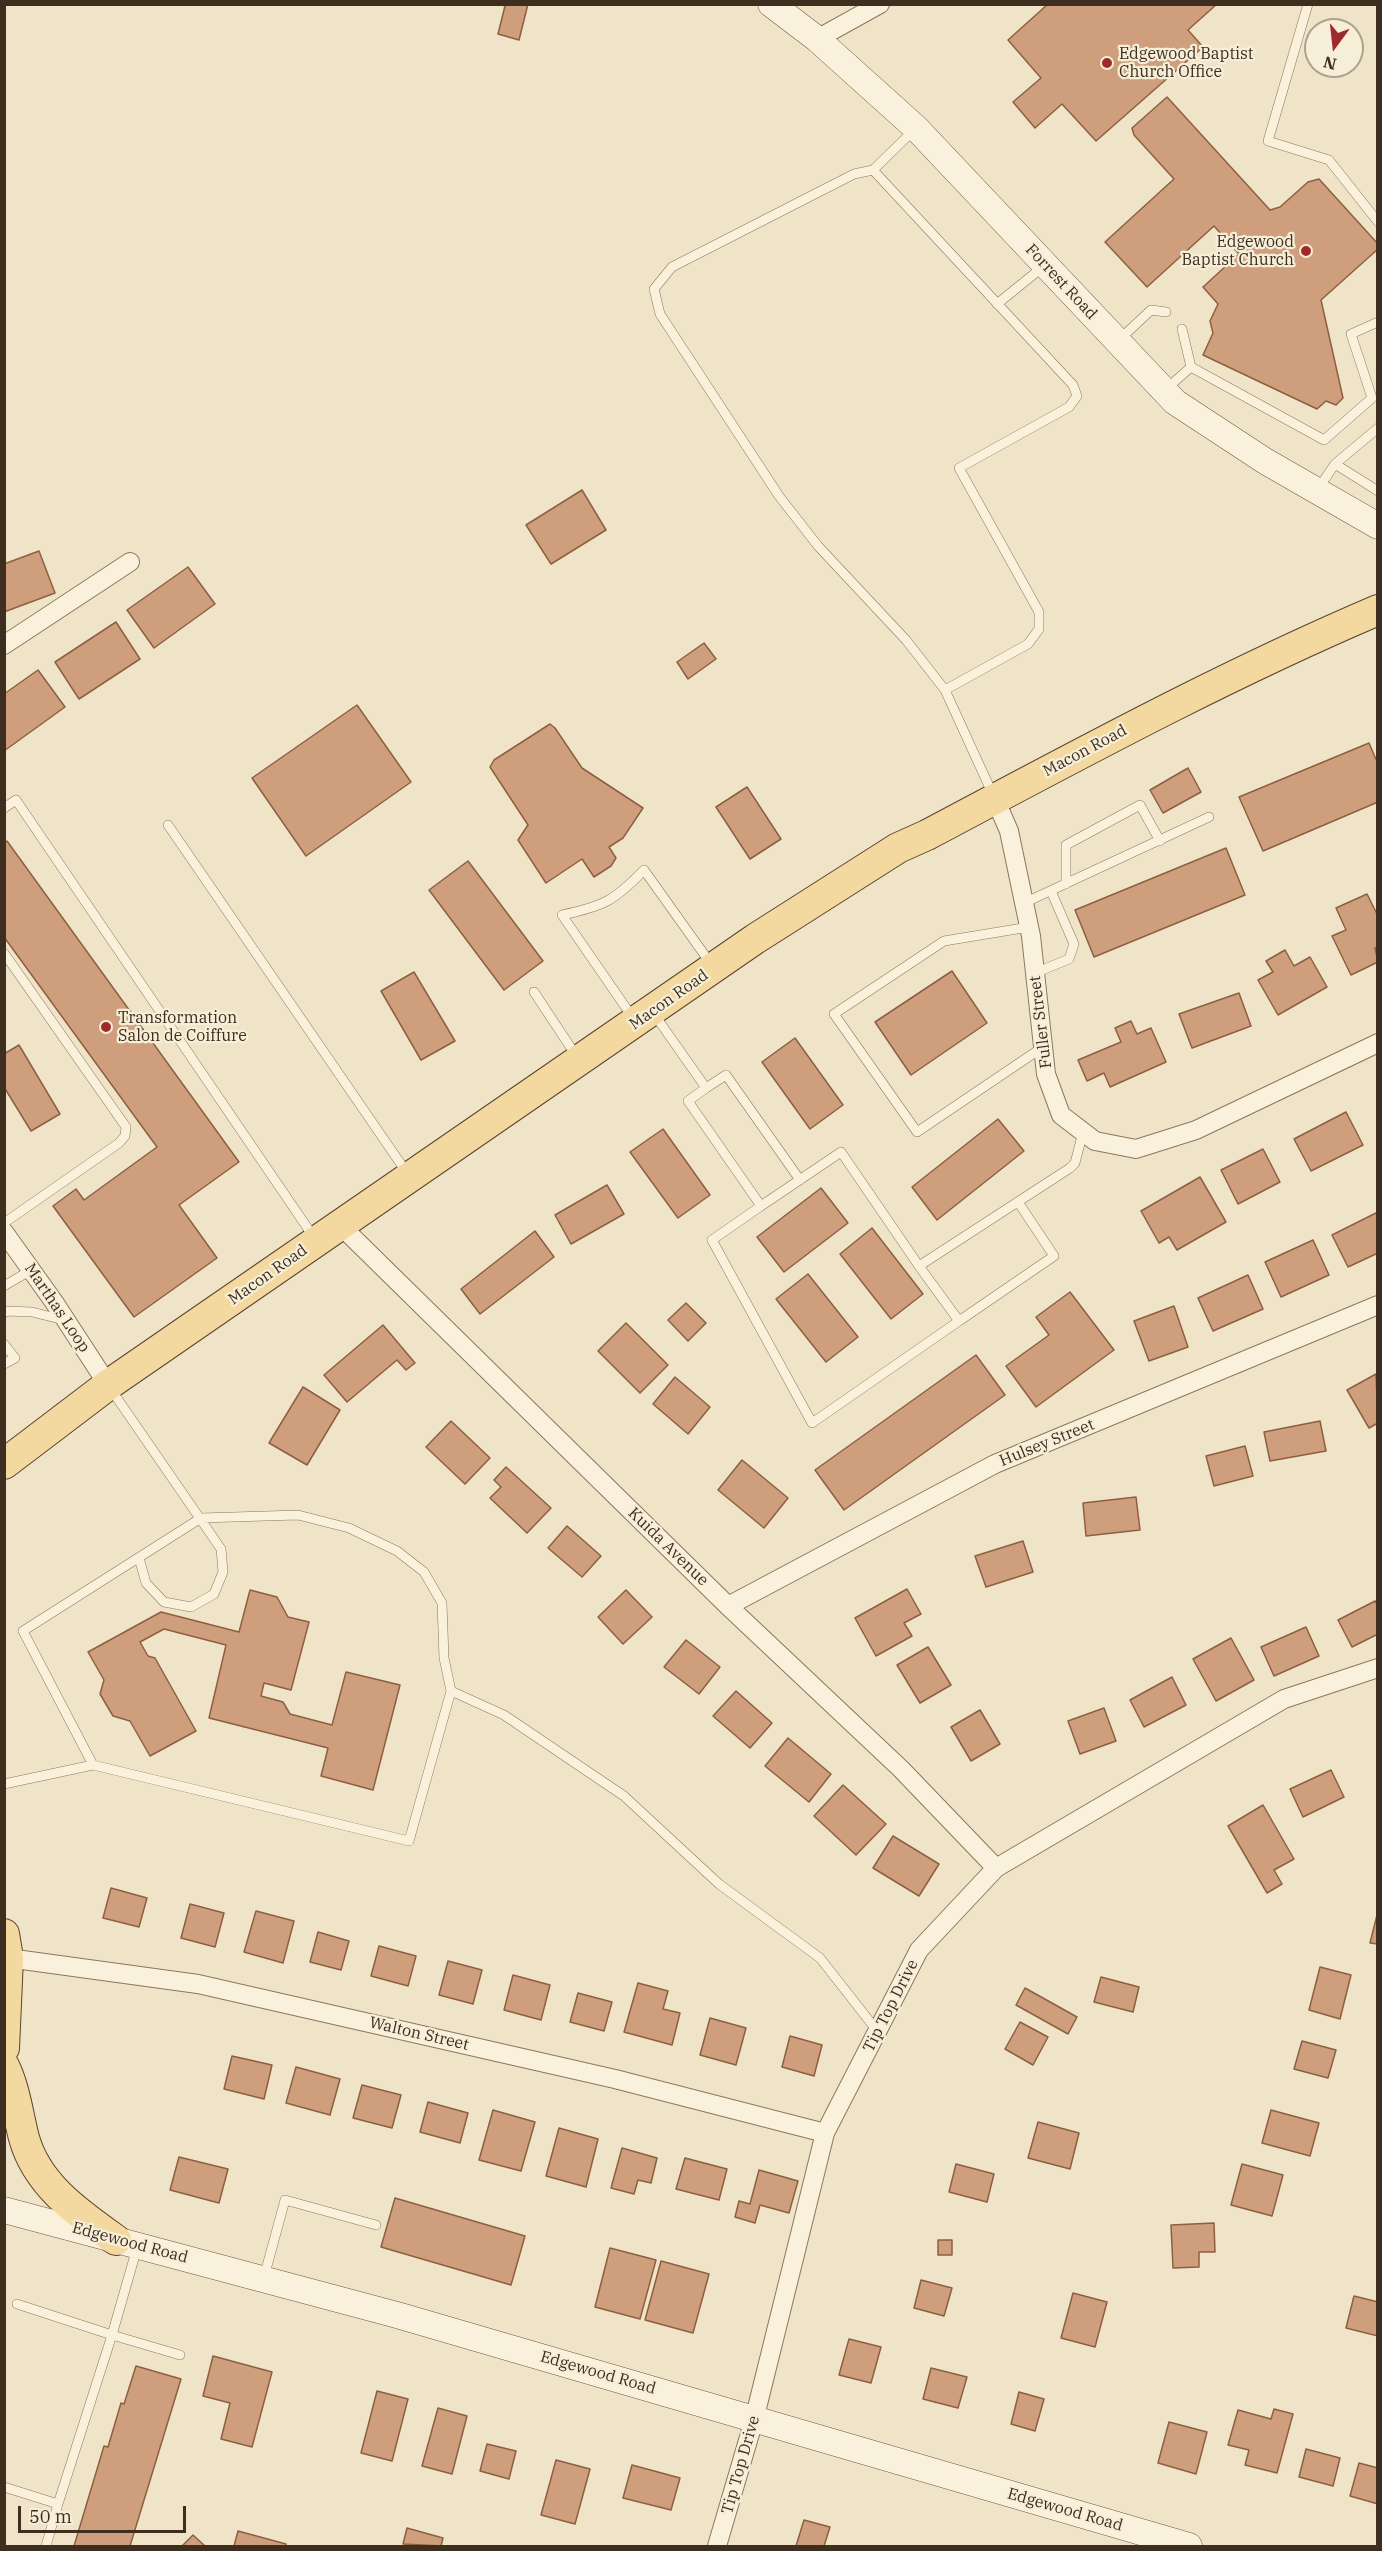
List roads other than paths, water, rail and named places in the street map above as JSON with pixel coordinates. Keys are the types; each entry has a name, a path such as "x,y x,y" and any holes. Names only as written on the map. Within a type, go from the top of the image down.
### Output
{"main road":[{"name":"Macon Road","path":"4,1464 108,1385 328,1233 645,1017 755,939 898,848 1167,707 1311,638 1377,610"},
{"path":"4,2048 6,1950"},
{"path":"4,2066 30,2158 52,2188 72,2209 127,2243"}],"street":[{"path":"817,39 880,4"},
{"name":"Forrest Road","path":"785,8 916,128 1175,402 1265,461 1377,526"},
{"path":"4,645 130,562"},
{"name":"Fuller Street","path":"995,799 1009,831 1029,927 1046,1074 1061,1114 1095,1141 1136,1149 1196,1130 1377,1043"},
{"name":"Marthas Loop","path":"4,1232 108,1385"},
{"name":"Kuida Avenue","path":"328,1233 901,1769 996,1868"},
{"name":"Hulsey Street","path":"728,1606 995,1464 1377,1305"},
{"name":"Tip Top Drive","path":"717,2547 754,2420 825,2133 919,1950 996,1868 1284,1699 1377,1668"},
{"name":"Walton Street","path":"6,1950 198,1984 615,2079 825,2133"},
{"name":"Edgewood Road","path":"4,2210 397,2314 1189,2547"}],"lane":[{"path":"1308,4 1268,141 1329,160 1377,222"},
{"path":"916,128 873,170 854,174 672,267 654,289 660,314 779,496 818,546 906,640 945,690 995,799"},
{"path":"873,170 1073,385 1077,396 1069,407 959,468 1039,612 1039,629 1028,644 945,690"},
{"path":"997,304 1046,265"},
{"path":"1117,342 1151,310 1166,312"},
{"path":"1182,329 1191,367 1324,440 1372,398 1351,334 1377,322"},
{"path":"1164,391 1191,367"},
{"path":"1316,490 1335,464 1377,428"},
{"path":"1335,464 1377,491"},
{"path":"4,808 16,800 328,1233"},
{"path":"1066,884 1066,845 1140,806 1160,840"},
{"path":"1024,903 1209,818"},
{"path":"168,825 410,1178"},
{"path":"706,1088 562,915 594,908 620,895 644,870 714,969"},
{"path":"1035,973 1069,959 1074,944 1051,891"},
{"path":"1029,927 944,941 834,1014 917,1132 1043,1047"},
{"path":"4,952 126,1127 125,1136 119,1143 4,1223"},
{"path":"534,992 580,1061"},
{"path":"762,1206 688,1101 726,1074 800,1180"},
{"path":"919,1266 1070,1168 1075,1163 1083,1131"},
{"path":"959,1321 842,1152 712,1240 812,1423 1054,1256 1018,1202"},
{"path":"4,1286 31,1270"},
{"path":"4,1313 7,1311 32,1312 66,1321"},
{"path":"4,1344 15,1358 4,1364"},
{"path":"108,1385 221,1549 223,1572 214,1594 191,1607 164,1602 146,1583 139,1558"},
{"path":"4,1784 93,1766 409,1841 451,1691 444,1658 442,1603 424,1572 397,1551 349,1528 298,1515 201,1518 23,1631 93,1766"},
{"path":"451,1691 504,1715 624,1796 719,1884 820,1958 878,2032"},
{"path":"263,2279 285,2200 376,2225"},
{"path":"46,2547 112,2335 127,2243"},
{"path":"17,2304 180,2355"},
{"path":"4,2487 58,2504"}],"place":[{"name":"Edgewood Baptist Church Office","path":"1107,63"},
{"name":"Edgewood Baptist Church","path":"1306,251"},
{"name":"Transformation Salon de Coiffure","path":"106,1027"}]}
